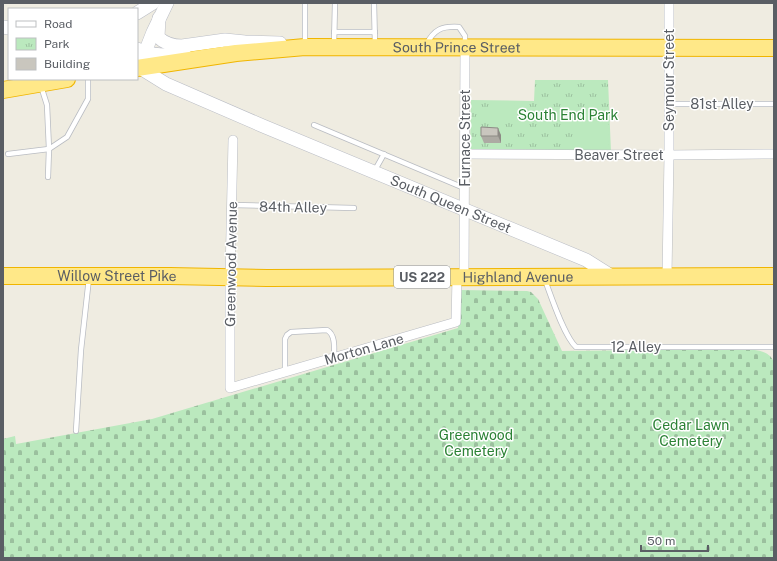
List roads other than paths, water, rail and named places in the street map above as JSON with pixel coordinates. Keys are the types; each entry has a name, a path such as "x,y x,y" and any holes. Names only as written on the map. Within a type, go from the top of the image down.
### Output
{"highway":[{"name":"South Prince Street","path":"138,67 236,52 305,47 334,40 375,39 424,48 774,48"},
{"path":"3,90 57,80"},
{"name":"Willow Street Pike","path":"3,276 230,276"},
{"name":"Highland Avenue","path":"230,276 267,278 614,277"},
{"name":"US 222","path":"614,277 774,276"}],"main road":[{"path":"138,12 153,3"},
{"path":"138,67 141,50 167,3"},
{"path":"159,18 158,36 163,42 169,44 182,46 225,40 281,43 305,47"},
{"path":"141,50 158,55 171,56 245,42"},
{"name":"South Queen Street","path":"138,67 166,84 263,126 586,260 614,277"}],"street":[{"name":"Seymour Street","path":"667,276 669,3"},
{"name":"Furnace Street","path":"460,277 464,210 465,48"},
{"name":"Greenwood Avenue","path":"230,388 230,276 233,140"},
{"name":"Beaver Street","path":"465,154 774,154"},
{"name":"Morton Lane","path":"230,388 456,322 460,277"}],"lane":[{"path":"305,3 305,47"},
{"path":"334,40 335,3"},
{"path":"374,3 375,39"},
{"path":"424,48 435,30 448,26 459,27 465,36 465,48"},
{"path":"8,154 49,149 67,137 88,99 88,80"},
{"path":"47,81 49,149 48,177"},
{"name":"81st Alley","path":"669,104 774,104"},
{"path":"314,125 464,188"},
{"path":"374,172 384,154"},
{"name":"84th Alley","path":"231,205 354,208"},
{"path":"76,431 81,350 90,276"},
{"name":"12 Alley","path":"543,277 571,342 576,346 774,347"},
{"path":"285,371 285,339 291,332 327,330 333,335 334,358"}],"park label":[{"name":"South End Park","path":"568,115"},
{"name":"Cedar Lawn Cemetery","path":"691,434"},
{"name":"Greenwood Cemetery","path":"476,444"}]}
